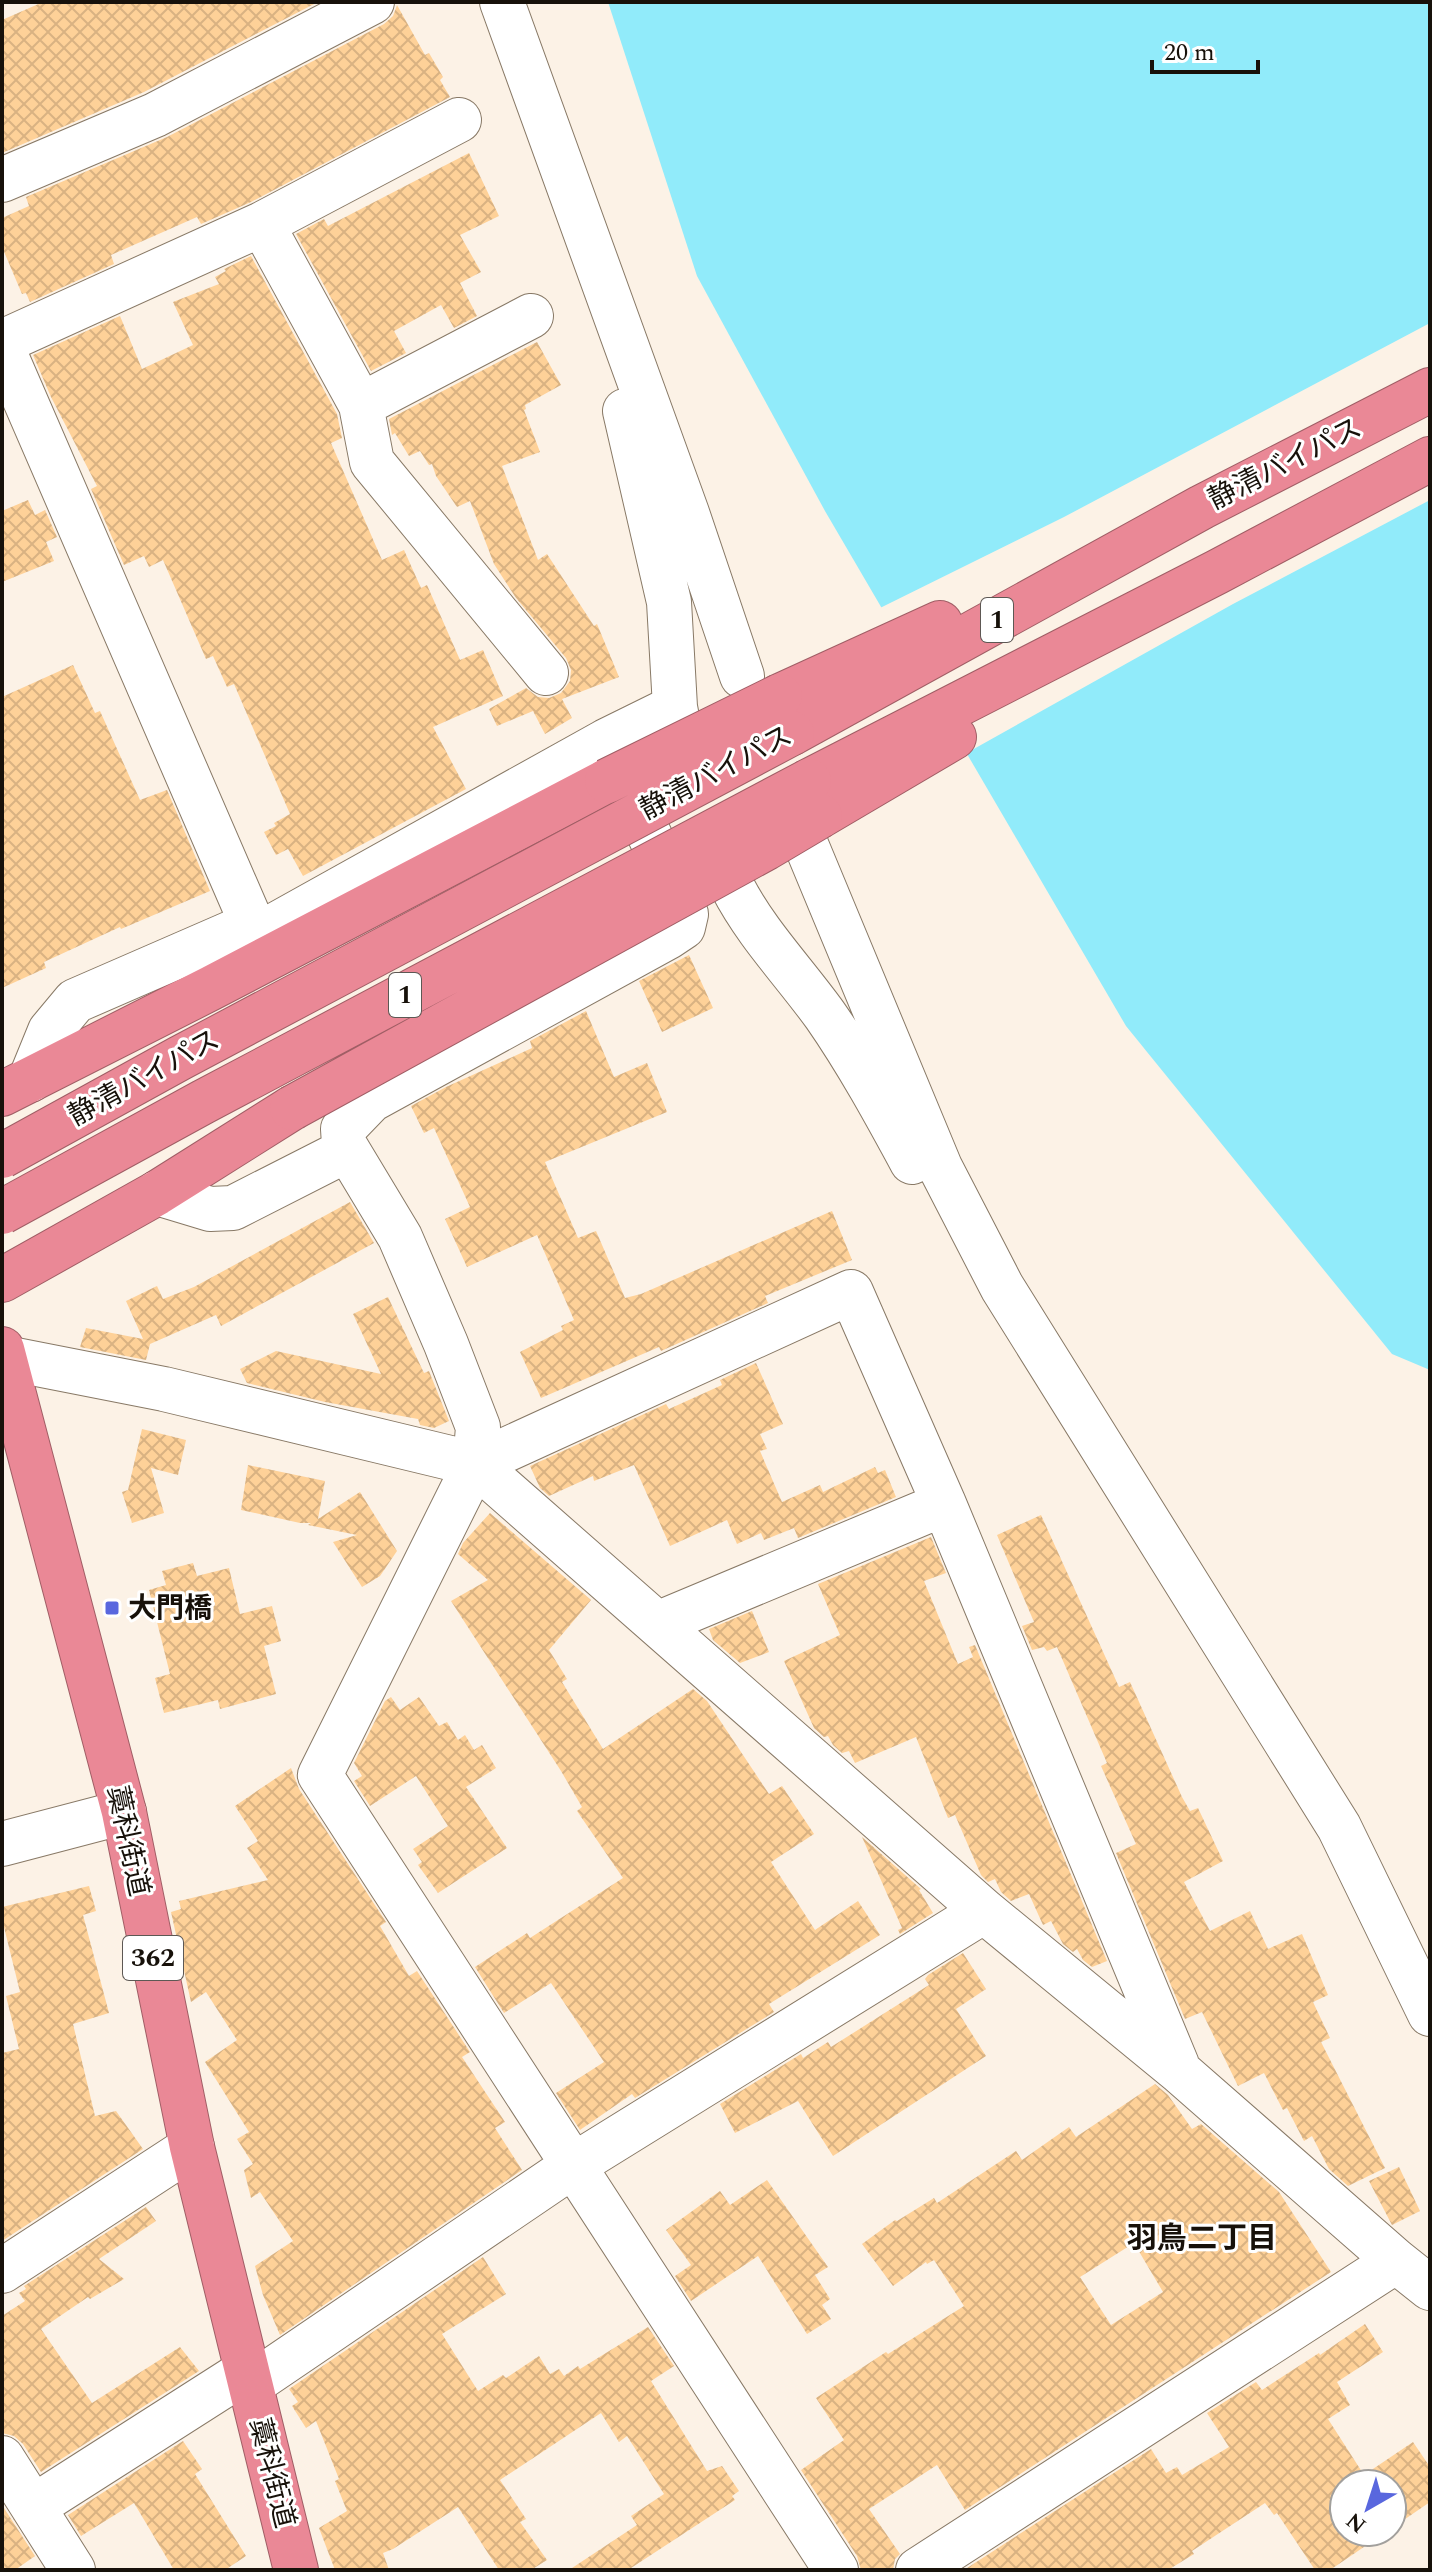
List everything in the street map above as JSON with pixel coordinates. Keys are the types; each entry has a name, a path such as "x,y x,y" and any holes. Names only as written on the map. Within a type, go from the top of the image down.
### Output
{"highway":[{"name":"静清バイパス","path":"2,1156 194,1050 792,733 1202,507 1430,390"},
{"name":"静清バイパス","path":"2,1212 794,788 1217,572 1430,459"},
{"name":"1","path":"16,1087 607,781 780,696 1202,507"},
{"name":"1","path":"2,1280 157,1193 292,1108 766,848 995,713 1217,572"},
{"name":"藁科街道","path":"4,1354 124,1812 192,2147 296,2570"}],"street":[{"path":"2,180 155,115 372,2"},
{"path":"502,2 682,498 742,676"},
{"path":"252,924 5,362 459,120"},
{"path":"262,224 361,405 372,462 546,673"},
{"path":"16,1087 50,1031 75,1001 252,924 270,928 606,741 676,715 669,602 619,387 602,275"},
{"path":"361,405 531,316"},
{"path":"606,741 686,914 683,927 371,1100 343,1129 347,1150 400,1237 478,1427 475,1464 320,1775 836,2570"},
{"path":"795,818 940,1167 1002,1287 1339,1827 1430,2014"},
{"path":"732,886 743,906 825,1016 950,1221 1002,1287"},
{"path":"157,1193 210,1209 233,1208 347,1150"},
{"path":"475,1464 851,1292 944,1504 1179,2071"},
{"path":"4,1354 475,1464 984,1911 1179,2071 1430,2288"},
{"path":"657,1624 944,1504"},
{"path":"2,1844 124,1812"},
{"path":"33,2507 248,2378 574,2165 984,1911"},
{"path":"2,2271 192,2147"},
{"path":"918,2570 1396,2261"},
{"path":"2,2458 73,2570"}],"water":[{"path":"608,2 1430,2 1430,1370 1392,1354 1126,1026 825,511 697,276"}],"pier":[{"path":"1430,323 1430,500 1233,604 963,755 878,609 1064,517"}],"building":[{"path":"43,2 318,2 144,92 2,153 2,20"},
{"path":"397,5 425,55 429,53 443,77 440,80 450,97 251,202 201,224 197,217 111,255 114,264 30,302 26,293 22,294 2,247 2,218 29,206 26,197 167,137 384,24 393,16"},
{"path":"469,153 499,216 460,235 481,272 460,283 477,316 454,328 441,305 394,331 406,353 371,371 296,234 324,219 328,226"},
{"path":"251,256 337,414 342,438 331,443 382,560 404,550 421,588 427,585 460,660 483,650 503,696 433,727 466,789 303,876 288,849 276,855 264,832 290,814 234,684 227,687 213,656 206,659 163,560 149,567 144,556 124,565 91,489 97,486 33,355 120,316 142,369 193,345 173,302 219,284 215,277 226,271 224,269"},
{"path":"537,342 561,385 525,405 524,410 540,452 502,466 538,560 547,554 594,626 597,624 619,677 562,699 572,718 545,734 533,711 497,726 489,709 526,688 538,697 549,698 561,693 570,681 571,670 566,658 516,598 494,564 470,501 457,507 436,476 432,464 429,465 420,451 409,456 395,433 392,435 389,419"},
{"path":"28,500 35,515 45,510 57,537 46,542 54,561 2,582 2,511"},
{"path":"73,665 95,713 100,711 140,800 167,790 210,891 44,962 46,968 2,988 2,697"},
{"path":"689,955 713,1008 662,1032 639,981"},
{"path":"586,1011 614,1077 647,1063 667,1112 545,1162 578,1238 596,1231 625,1298 641,1294 832,1211 852,1260 765,1296 768,1303 661,1351 659,1347 541,1398 520,1352 563,1330 561,1326 574,1320 537,1235 467,1267 445,1219 470,1207 434,1128 424,1133 411,1106 532,1048 530,1041"},
{"path":"350,1202 374,1243 221,1326 216,1315 150,1344 146,1360 80,1347 86,1328 143,1339 126,1301 157,1286 163,1299 194,1287"},
{"path":"388,1297 424,1373 429,1371 449,1421 434,1428 420,1425 418,1419 325,1402 247,1383 240,1369 276,1351 381,1374 353,1314"},
{"path":"756,1363 783,1424 760,1434 767,1449 760,1451 782,1502 820,1485 823,1492 875,1467 878,1473 885,1470 896,1497 798,1538 794,1528 764,1540 761,1533 737,1544 727,1520 670,1546 634,1465 594,1481 593,1476 549,1496 540,1488 530,1466 666,1404 669,1409 722,1385 720,1380"},
{"path":"142,1429 186,1440 178,1475 151,1468 164,1513 132,1523 122,1492 128,1490"},
{"path":"248,1465 325,1481 318,1519 360,1492 397,1551 380,1576 362,1587 333,1542 357,1535 241,1510"},
{"path":"490,1513 591,1600 549,1650 567,1679 562,1682 603,1749 693,1689 707,1701 769,1794 782,1786 814,1834 771,1862 815,1930 858,1901 880,1935 769,2004 774,2012 635,2098 632,2094 580,2130 556,2093 604,2062 551,1983 504,2013 475,1967 527,1933 530,1938 623,1878 577,1811 582,1807 561,1771 451,1601 488,1580 458,1554 463,1543"},
{"path":"1041,1515 1119,1687 1130,1682 1182,1797 1190,1811 1198,1808 1223,1861 1184,1882 1210,1931 1250,1911 1268,1949 1302,1934 1328,1995 1313,2002 1330,2038 1321,2042 1385,2168 1348,2186 1329,2169 1312,2136 1304,2141 1264,2073 1238,2086 1202,2012 1185,2019 1116,1853 1136,1844 1101,1766 1107,1763 1057,1647 1047,1651 1044,1647 1032,1650 1022,1626 1034,1622 997,1535"},
{"path":"931,1537 946,1573 924,1581 958,1664 973,1657 969,1647 975,1645 1107,1961 1092,1967 1083,1960 1077,1949 1073,1952 1063,1944 1051,1921 1043,1925 1029,1894 1011,1901 1001,1892 995,1879 988,1882 981,1875 955,1815 948,1818 916,1737 855,1763 849,1751 842,1753 828,1736 824,1737 814,1728 784,1661 840,1635 818,1584"},
{"path":"193,1563 197,1576 229,1568 240,1614 272,1606 281,1641 264,1646 276,1694 220,1709 218,1700 164,1713 155,1678 170,1674 149,1590 166,1585 162,1571"},
{"path":"752,1611 769,1652 740,1663 713,1640 709,1629"},
{"path":"391,1697 400,1710 419,1697 439,1726 447,1722 458,1740 465,1735 474,1750 482,1745 496,1768 466,1787 507,1848 438,1893 418,1865 422,1862 413,1849 448,1826 416,1776 370,1806 354,1781 362,1776 354,1763 385,1701"},
{"path":"291,1768 299,1789 386,1922 380,1926 409,1976 417,1971 470,2052 462,2057 505,2122 495,2128 522,2170 280,2335 255,2266 293,2241 260,2192 251,2198 244,2170 253,2164 237,2139 249,2132 205,2062 237,2040 206,1992 191,2002 171,1912 181,1909 179,1901 268,1880 247,1848 258,1841 235,1806"},
{"path":"862,1837 921,1889 933,1913 900,1934 898,1930 902,1928"},
{"path":"89,1886 96,1911 83,1915 109,2013 73,2024 95,2116 116,2111 143,2149 2,2241 2,2053 19,2049 6,1996 20,1992 2,1919 2,1907"},
{"path":"963,1953 986,1989 956,2009 986,2056 833,2156 798,2101 735,2133 720,2104 801,2054 803,2058 828,2042 831,2047 929,1985 925,1979 928,1975"},
{"path":"1155,2084 1168,2095 1192,2129 1201,2124 1279,2192 1331,2272 965,2510 937,2465 869,2509 900,2554 895,2559 893,2570 861,2570 857,2556 801,2470 844,2440 816,2398 964,2306 934,2260 926,2262 893,2286 862,2244 895,2220 934,2198 937,2203 1016,2151 1022,2160 1069,2127 1076,2137","holes":["1134,2243 1163,2292 1111,2325 1080,2277"]},
{"path":"1399,2167 1420,2211 1392,2225 1369,2181"},
{"path":"767,2180 828,2267 815,2275 830,2299 822,2305 831,2319 807,2334 758,2256 691,2301 675,2276 691,2265 666,2230 720,2191 730,2205"},
{"path":"146,2207 156,2221 99,2259 124,2279 90,2299 88,2297 41,2329 92,2403 180,2347 199,2371 41,2472 23,2444 14,2436 2,2433 2,2316 25,2301 19,2293 26,2289 24,2286"},
{"path":"483,2257 506,2294 442,2334 478,2391 503,2375 506,2378 539,2356 550,2374 559,2369 564,2376 648,2327 674,2366 651,2381 707,2471 722,2466 739,2491 732,2496 735,2500 628,2570 569,2570 637,2525 631,2516 664,2494 627,2436 619,2442 601,2413 500,2480 526,2519 520,2522 547,2560 531,2570 499,2570 458,2507 383,2553 389,2570 335,2570 319,2528 347,2511 335,2481 339,2479 316,2421 306,2428 292,2406 298,2402 289,2389"},
{"path":"1365,2324 1383,2352 1337,2382 1350,2405 1328,2419 1360,2468 1328,2468 1328,2548 1362,2548 1330,2570 1315,2570 1277,2513 1274,2515 1265,2503 1168,2570 964,2570 1151,2449 1166,2473 1177,2467 1182,2475 1229,2447 1207,2413 1256,2382 1262,2390"},
{"path":"183,2441 202,2469 195,2474 246,2556 225,2570 174,2570 134,2503 81,2536 68,2515"},
{"path":"1413,2442 1430,2467 1430,2502 1408,2517 1408,2468 1374,2468"},
{"path":"2,2505 35,2556 15,2570 2,2570"}],"place":[{"name":"大門橋","path":"112,1608"}],"district":[{"name":"羽鳥二丁目","path":"1202,2239"}]}
